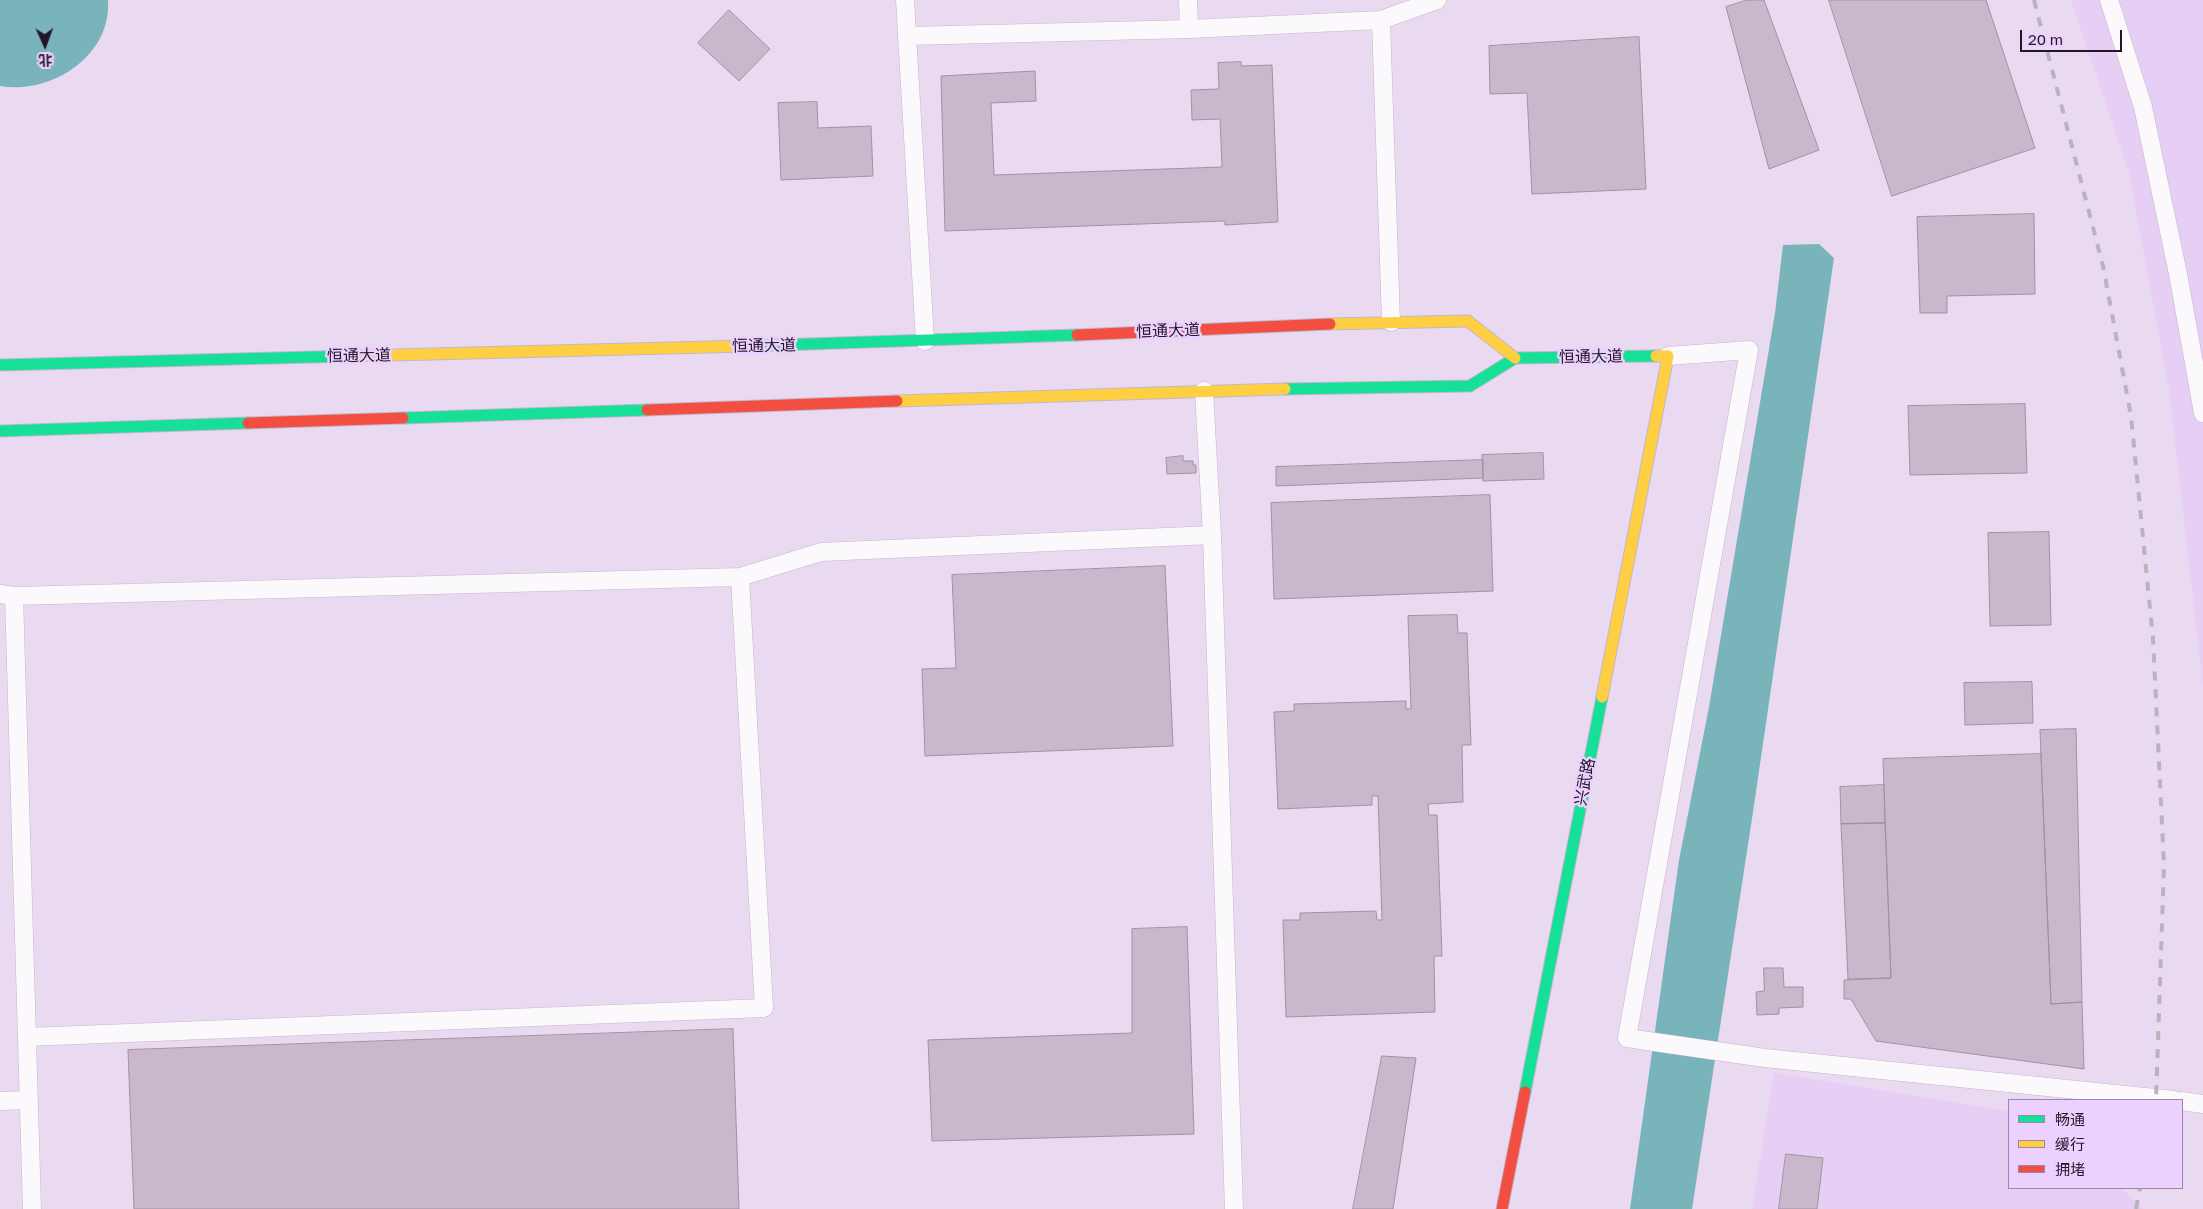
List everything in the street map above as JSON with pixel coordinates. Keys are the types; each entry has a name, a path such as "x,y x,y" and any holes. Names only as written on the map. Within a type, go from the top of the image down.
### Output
{"main road":[{"name":"恒通大道","path":"0,365 925,341 1391,322 1468,321 1515,358 1668,356"},
{"name":"兴武路","path":"1502,1209 1668,356"},
{"path":"0,432 1204,391 1470,386 1515,358"}],"lane":[{"path":"905,0 925,341"},
{"path":"1188,0 1189,29"},
{"path":"907,36 1189,29 1382,20 1437,0"},
{"path":"2109,0 2143,107 2203,402"},
{"path":"1382,20 1391,322"},
{"path":"1668,356 1749,350 1627,1038 1765,1058 2164,1099"},
{"path":"1204,391 1212,535 1234,1209"},
{"path":"32,1209 27,1037 7,595 740,577 820,552 1212,535"},
{"path":"27,1037 764,1008 740,577"},
{"path":"0,1101 29,1100"},
{"path":"2183,1101 2203,1104"}],"shaded area":[{"path":"0,0 108,0 107,20 100,38 89,54 75,67 58,78 39,84 19,87 0,86"},
{"path":"2071,0 2203,0 2203,686 2169,390 2129,173"},
{"path":"1819,244 1834,258 1753,812 1692,1209 1630,1209 1679,860 1709,707 1775,313 1783,245"},
{"path":"1774,1073 2008,1111 2008,1189 2123,1189 2143,1209 1752,1209"}],"building":[{"path":"1747,0 1764,0 1819,150 1769,169 1726,7"},
{"path":"1829,0 1986,0 2035,148 1892,196"},
{"path":"729,10 770,49 739,81 698,43"},
{"path":"1639,37 1646,189 1532,194 1527,93 1490,94 1489,46"},
{"path":"1241,62 1241,66 1272,65 1278,222 1225,225 1225,221 945,231 941,76 1035,71 1036,101 991,103 994,175 1222,167 1220,119 1192,120 1191,90 1219,89 1218,63"},
{"path":"817,102 818,128 871,126 873,176 781,180 778,103"},
{"path":"2034,214 2035,294 1947,296 1947,313 1920,313 1917,217"},
{"path":"2025,404 2027,473 1910,475 1908,406"},
{"path":"1543,453 1544,479 1483,481 1482,455"},
{"path":"1183,456 1183,461 1193,461 1193,465 1196,465 1196,473 1167,474 1166,458"},
{"path":"1483,460 1483,478 1276,486 1276,467"},
{"path":"1490,495 1493,591 1274,599 1271,503"},
{"path":"2049,532 2051,625 1990,626 1988,533"},
{"path":"1165,566 1173,746 925,756 922,669 956,668 952,575"},
{"path":"1457,615 1458,633 1467,633 1471,745 1462,745 1463,802 1428,804 1429,815 1437,815 1442,956 1434,956 1435,1012 1286,1017 1283,920 1300,920 1300,913 1376,911 1377,920 1382,920 1378,796 1372,796 1372,805 1278,809 1274,712 1294,711 1294,704 1406,701 1406,709 1411,709 1408,616"},
{"path":"2032,682 2033,723 1965,725 1964,683"},
{"path":"2076,729 2082,1002 2051,1004 2040,730"},
{"path":"2041,754 2051,1004 2082,1002 2084,1069 1876,1041 1851,999 1844,999 1844,980 1891,978 1883,759"},
{"path":"1884,785 1885,823 1841,824 1840,787"},
{"path":"1885,823 1891,978 1848,979 1841,824"},
{"path":"1187,927 1194,1134 932,1141 928,1040 1132,1033 1132,929"},
{"path":"1764,968 1783,968 1784,987 1803,987 1803,1007 1779,1008 1779,1014 1757,1015 1756,992 1764,991"},
{"path":"733,1029 739,1209 134,1209 128,1050"},
{"path":"1382,1056 1416,1058 1393,1209 1353,1209"},
{"path":"1786,1154 1823,1158 1817,1209 1779,1209"}],"railway":[{"path":"2034,0 2103,266 2131,416 2153,639 2164,865 2156,1099"},
{"path":"2136,1209 2140,1189"}],"traffic: fast":[{"path":"749,346 1077,335"},
{"path":"0,365 353,356"},
{"path":"1285,389 1470,386 1515,358 1656,356"},
{"path":"403,418 647,410"},
{"path":"0,431 248,423"},
{"path":"1525,1092 1602,697"}],"traffic: slow":[{"path":"1330,324 1468,321 1515,358"},
{"path":"353,356 749,346"},
{"path":"1602,697 1668,356 1656,356"},
{"path":"897,401 1285,389"}],"traffic: jam":[{"path":"1077,335 1330,324"},
{"path":"647,410 897,401"},
{"path":"248,423 403,418"},
{"path":"1502,1209 1525,1092"}]}
